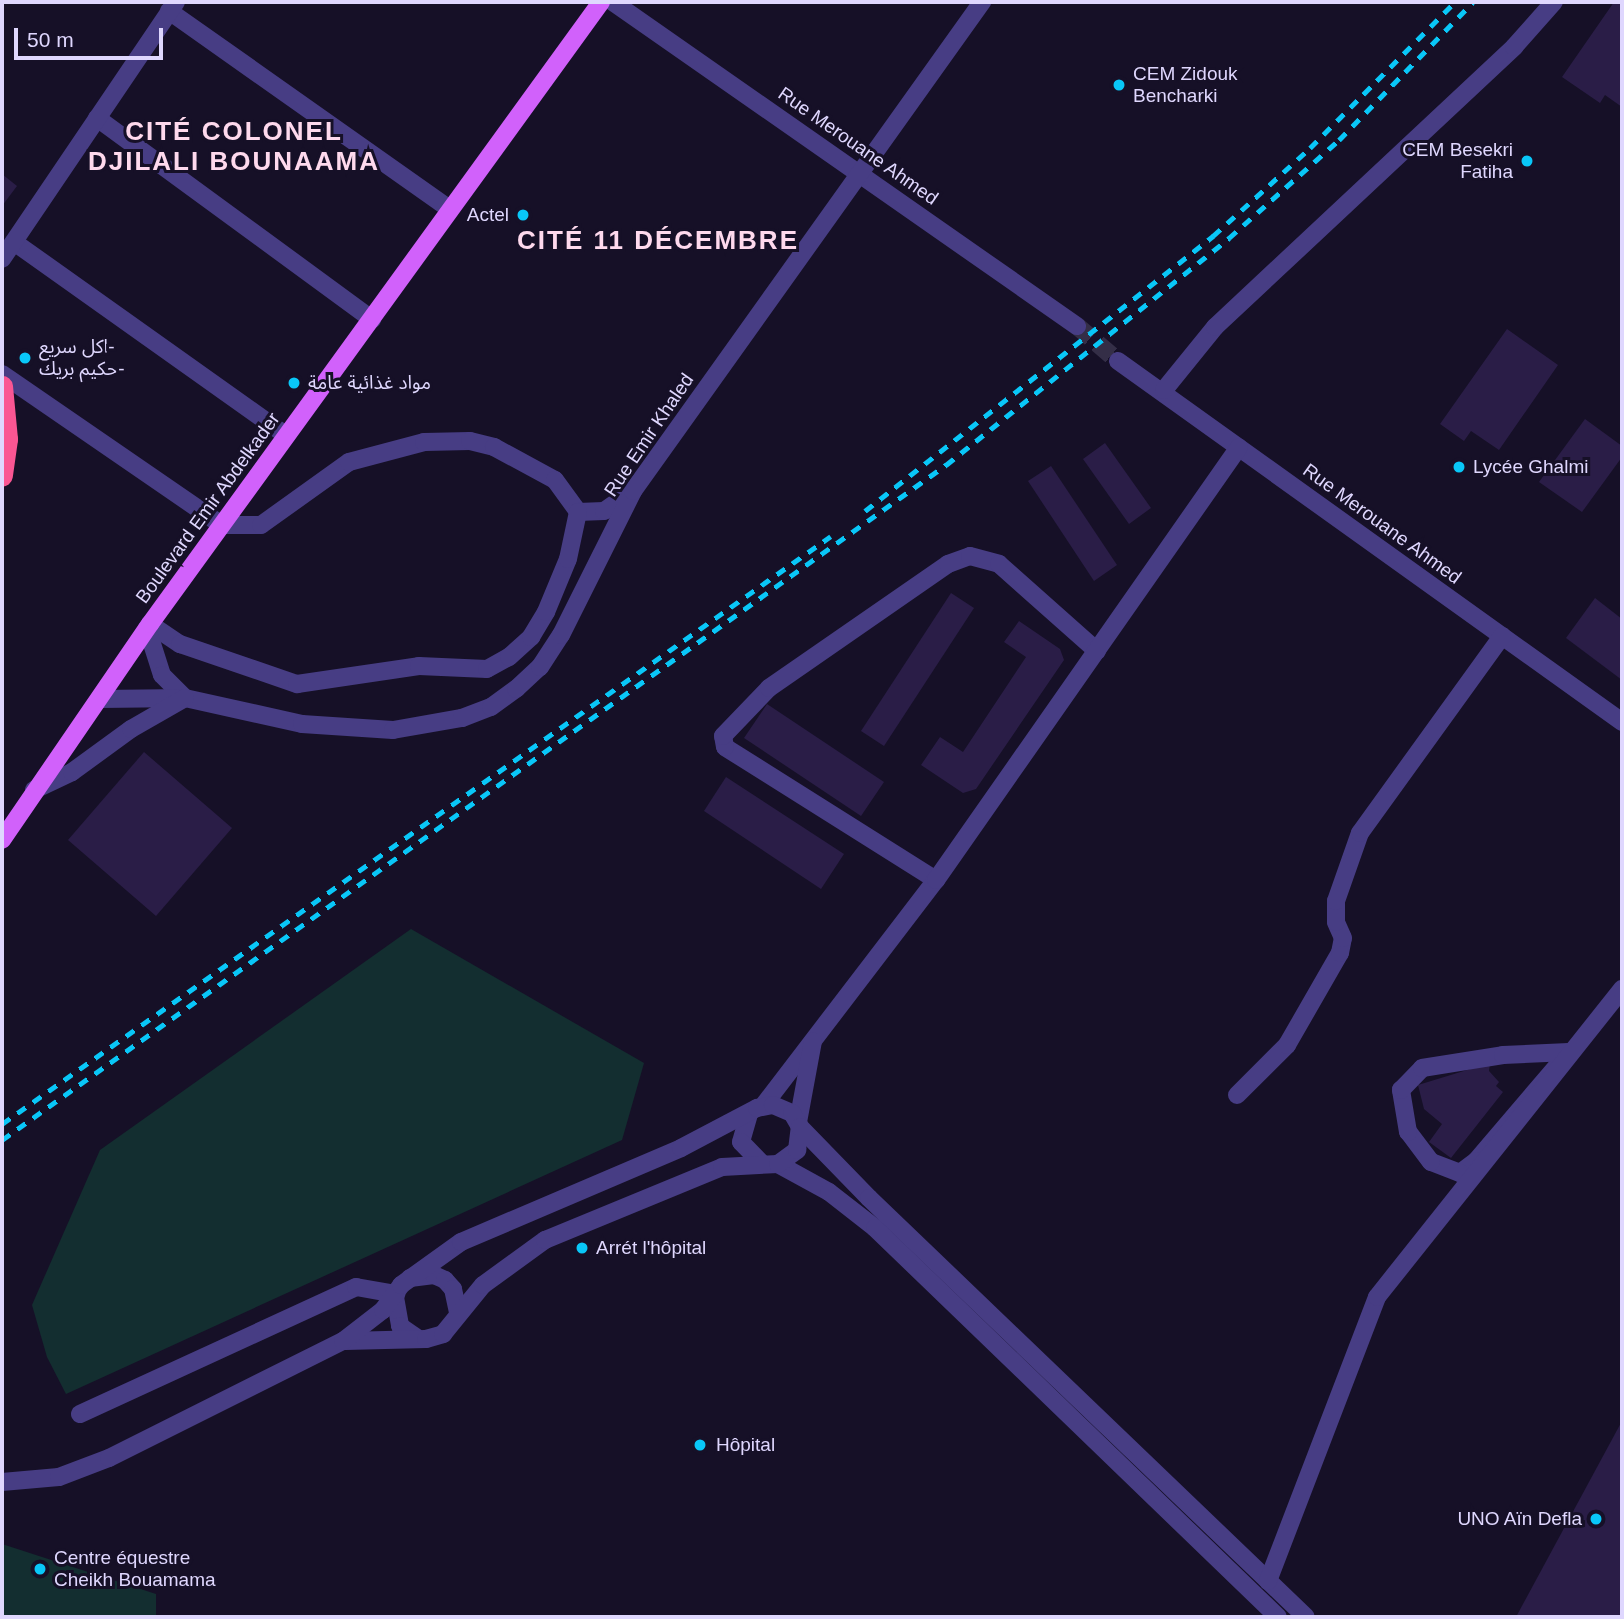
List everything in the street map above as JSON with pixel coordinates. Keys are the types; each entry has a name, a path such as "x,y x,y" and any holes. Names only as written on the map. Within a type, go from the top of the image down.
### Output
{"highway":[{"path":"2,386 7,439 2,476"}],"main road":[{"name":"Boulevard Emir Abdelkader","path":"2,840 149,626 601,2"}],"street":[{"name":"Rue Merouane Ahmed","path":"614,2 1077,326"},
{"name":"Rue Emir Khaled","path":"100,699 185,698 302,724 393,730 462,718 491,707 540,667 561,635 633,491 982,2"},
{"path":"1164,390 1215,327 1514,47 1554,2"},
{"path":"2,259 173,6 450,209"},
{"path":"97,118 372,319"},
{"path":"13,242 286,435"},
{"name":"Rue Merouane Ahmed","path":"1118,361 1164,390 1622,722"},
{"path":"2,374 222,525 261,525 349,462 424,442 470,441 494,447 555,480 578,512 568,559 547,612 531,637 509,657 487,669 419,666 297,684 180,644 149,626"},
{"path":"1240,447 936,880 813,1041 756,1110 741,1142 769,1163 829,1192 875,1228 1278,1617"},
{"path":"578,512 604,511 633,491"},
{"path":"936,880 725,747 723,736 769,688 948,564 970,556 999,564 1097,651"},
{"path":"34,790 72,772 131,729 185,698 162,675 149,626"},
{"path":"1237,1095 1287,1045 1340,953 1343,938 1335,917 1336,901 1360,833 1502,636"},
{"path":"1569,1052 1503,1055 1422,1068 1401,1090 1408,1132 1431,1162 1460,1172 1476,1161 1569,1052 1622,989"},
{"path":"343,1341 443,1334 458,1312 502,1268 545,1240 722,1167 769,1163 797,1150 813,1041"},
{"path":"1268,1581 1377,1297 1569,1052"},
{"path":"2,1482 32,1481 85,1469 343,1341 395,1296 410,1278 480,1233 670,1153 756,1110 783,1107 1306,1617"},
{"path":"410,1278 422,1274 445,1280 453,1289 458,1312"},
{"path":"80,1414 356,1287 395,1296"},
{"path":"395,1296 400,1326 416,1337"}],"green space":[{"path":"411,929 644,1063 622,1140 66,1394 47,1357 32,1305 100,1150"},
{"name":"Centre équestre Cheikh Bouamama","path":"2,1544 156,1594 156,1617 2,1617"}],"building":[{"path":"1614,2 1622,2 1622,107 1605,95 1600,103 1562,77"},
{"path":"2,174 17,186 2,206"},
{"path":"1507,329 1558,365 1499,450 1471,431 1464,441 1440,424"},
{"path":"1585,419 1622,446 1622,457 1582,512 1539,482"},
{"path":"1105,443 1151,508 1129,524 1083,459"},
{"path":"1051,466 1117,565 1094,581 1028,481"},
{"path":"951,593 974,608 884,746 861,731"},
{"path":"1595,598 1622,619 1622,680 1566,638"},
{"path":"1019,621 1060,649 1064,660 976,789 963,793 921,765 940,737 963,752 1026,657 1004,642"},
{"path":"767,704 884,782 861,816 744,738"},
{"path":"144,752 232,828 156,916 68,840"},
{"path":"726,777 844,854 821,889 704,811"},
{"path":"1490,1063 1489,1071 1499,1082 1496,1086 1503,1092 1451,1158 1429,1142 1442,1124 1424,1109 1418,1085"},
{"name":"UNO Aïn Defla","path":"1622,1421 1622,1617 1516,1617"}],"tunnel":[{"path":"1077,326 1118,361"}],"railway":[{"path":"865,511 1213,236 1310,148 1455,2"},
{"path":"2,1140 946,465 1229,238 1339,140 1473,2"},
{"path":"2,1124 831,536"}],"place":[{"name":"CEM Zidouk Bencharki","path":"1119,85"},
{"name":"CEM Besekri Fatiha","path":"1527,161"},
{"name":"Actel","path":"523,215"},
{"name":"اكل سريع- حكيم بريك-","path":"25,358"},
{"name":"مواد غذائية عامة","path":"294,383"},
{"name":"Lycée Ghalmi","path":"1459,467"},
{"name":"Arrét l'hôpital","path":"582,1248"},
{"name":"Hôpital","path":"700,1445"},
{"name":"UNO Aïn Defla","path":"1596,1519"},
{"name":"Centre équestre Cheikh Bouamama","path":"40,1569"}],"district":[{"name":"CITÉ COLONEL DJILALI BOUNAAMA","path":"234,147"},
{"name":"CITÉ 11 DÉCEMBRE","path":"658,241"}]}
